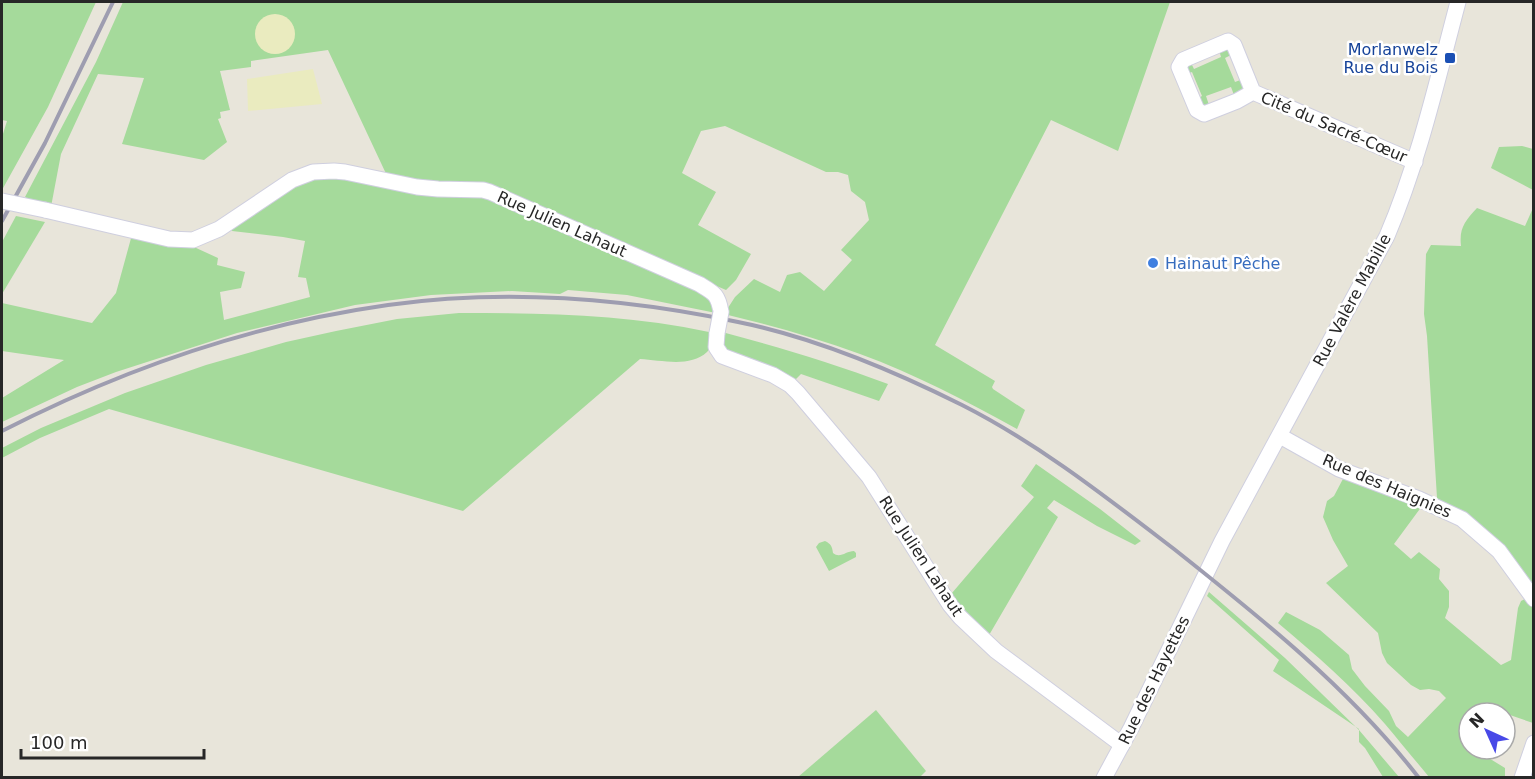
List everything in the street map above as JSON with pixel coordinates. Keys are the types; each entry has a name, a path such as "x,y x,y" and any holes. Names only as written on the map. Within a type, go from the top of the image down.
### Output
{"street":[{"name":"Rue Valère Mabille","path":"1202,581 1384,243 1398,211 1423,138 1458,2"},
{"name":"Cité du Sacré-Cœur","path":"1253,92 1204,114 1197,110 1179,67 1183,60 1228,41 1234,45 1253,92 1415,162"},
{"name":"Rue Julien Lahaut","path":"2,201 169,239 193,240 219,229 292,180 313,172 345,172 427,188 483,190 699,284 719,298 721,312 716,347 722,356 779,378 790,385 805,401 873,483 950,605 970,629 1122,745"},
{"name":"Rue des Haignies","path":"1280,436 1340,469 1419,498 1462,519 1499,551 1533,599"},
{"name":"Rue des Hayettes","path":"1104,777 1202,581"},
{"path":"1522,777 1533,743"}],"green space":[{"path":"2,2 96,2 48,107 2,190 2,137 7,121 2,120"},
{"path":"123,2 1170,2 1118,151 1051,120 935,345 995,381 993,389 1025,410 1017,429 901,370 810,337 724,314 735,297 754,279 780,292 787,275 800,272 824,291 852,260 841,250 869,220 865,202 851,191 848,175 826,172 725,126 701,131 682,173 716,192 698,225 751,254 736,280 726,290 712,284 716,313 627,295 568,290 560,294 512,291 431,295 355,305 237,333 116,372 77,387 2,422 2,398 64,360 2,351 2,303 92,323 116,293 133,231 194,247 218,258 217,265 245,272 241,288 220,292 224,320 310,297 306,278 298,277 305,241 232,231 231,228 302,175 389,180 328,50 251,61 251,67 220,71 230,110 220,112 221,118 218,119 227,142 204,160 122,144 144,78 98,74 61,154 50,212 25,197 96,62"},
{"path":"1227,46 1233,54 1225,58 1235,82 1243,79 1244,91 1234,95 1231,87 1206,96 1209,105 1202,108 1197,99 1202,96 1192,72 1185,75 1190,61 1194,69 1221,57 1219,50"},
{"path":"1522,146 1533,149 1533,190 1491,168 1499,147"},
{"path":"1477,208 1525,226 1533,208 1533,599 1514,571 1434,501 1437,498 1424,314 1426,254 1431,245 1461,246 1464,225"},
{"path":"16,216 45,222 2,294 2,242"},
{"path":"459,313 554,314 647,321 709,332 715,340 707,352 692,360 675,362 640,359 463,511 109,409 40,438 2,458 2,448 41,428 125,393 206,365 286,342 336,331 397,319"},
{"path":"722,332 805,356 888,384 879,401 801,374 790,385 724,352"},
{"path":"1036,464 1141,541 1135,545 1097,526 1054,500 1047,508 1058,517 985,642 946,600 1034,497 1021,486"},
{"path":"1345,475 1422,506 1394,544 1411,559 1419,552 1440,569 1439,579 1449,591 1449,607 1445,618 1501,665 1511,660 1521,601 1529,597 1534,604 1533,723 1517,717 1517,701 1457,701 1457,761 1494,761 1505,768 1505,777 1429,777 1360,697 1278,623 1286,612 1320,630 1349,655 1352,669 1389,711 1396,726 1408,737 1446,698 1439,691 1420,690 1411,685 1387,663 1382,653 1378,633 1326,583 1348,566 1323,517 1327,501 1334,496"},
{"path":"825,541 829,543 836,555 854,551 856,557 829,571 816,547"},
{"path":"1209,592 1285,658 1356,727 1273,671 1279,660 1207,596"},
{"path":"876,710 926,771 920,777 798,777"},
{"path":"1359,730 1399,777 1383,777 1359,742"}],"sand":[{"path":"275,14 283,15 289,20 294,26 294,42 289,48 283,53 275,54 267,53 261,48 256,42 255,34 256,26 261,20 267,15"},
{"path":"313,69 322,104 248,111 247,79"}],"railway":[{"path":"2,221 45,143 113,2"},
{"path":"2,431 94,388 190,352 288,324 388,305 475,298 563,299 651,307 766,328 853,356 936,392 990,420 1045,454 1174,549 1272,628 1364,714 1419,778"}],"place":[{"name":"Morlanwelz Rue du Bois","path":"1450,58"},
{"name":"Hainaut Pêche","path":"1153,263"}]}
